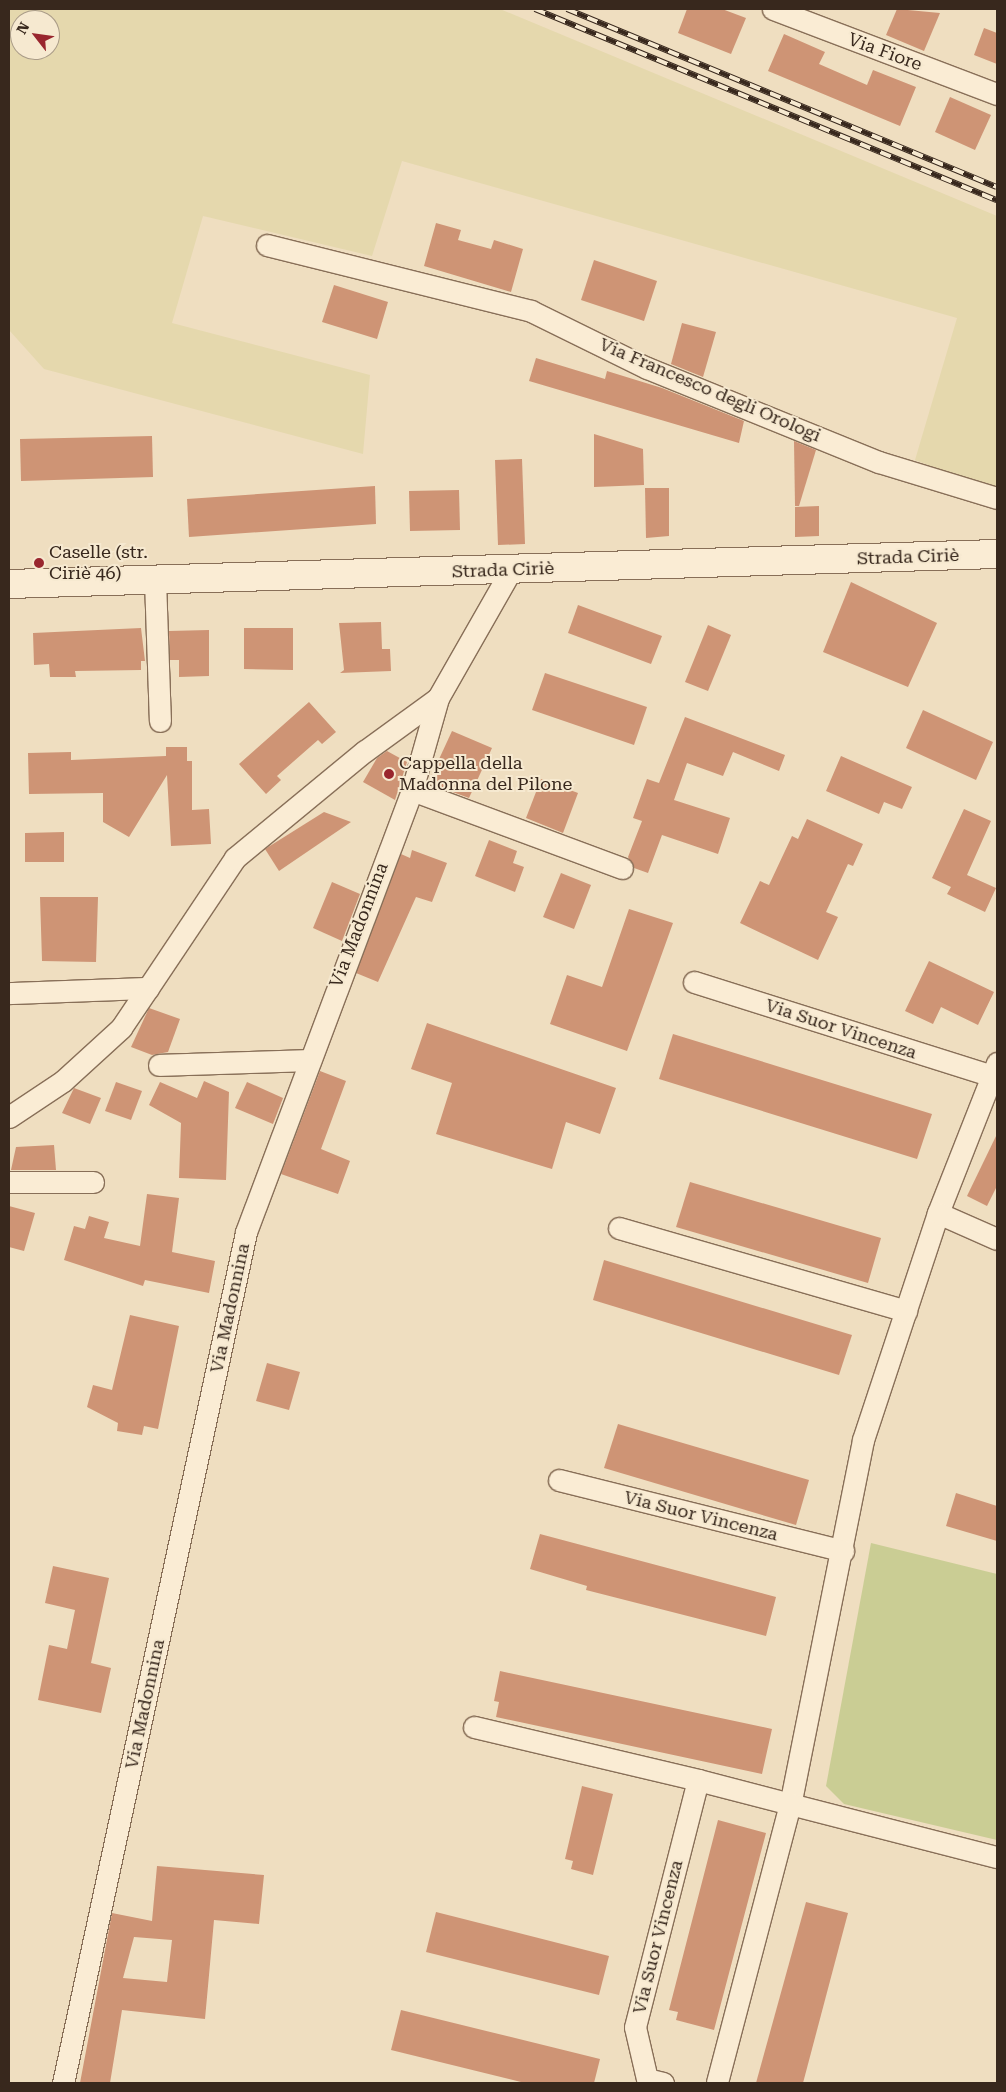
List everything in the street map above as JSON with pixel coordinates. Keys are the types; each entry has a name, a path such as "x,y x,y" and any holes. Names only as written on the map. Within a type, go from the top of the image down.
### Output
{"street":[{"name":"Via Fiore","path":"773,9 997,94"},
{"name":"Via Francesco degli Orologi","path":"267,245 365,267 531,311 647,368 879,462 997,498"},
{"name":"Strada Ciriè","path":"9,584 997,554"},
{"name":"Via Madonnina","path":"63,2083 246,1232 308,1060 412,790 438,698 511,570"},
{"path":"155,580 160,721"},
{"path":"9,1118 63,1081 120,1028 235,858 365,751 438,698"},
{"path":"412,790 622,868"},
{"name":"Via Suor Vincenza","path":"694,982 993,1069 938,1213 863,1440 843,1551 790,1804 717,2083"},
{"path":"9,993 148,988"},
{"path":"159,1065 308,1060"},
{"path":"9,1182 93,1182"},
{"path":"938,1213 997,1238"},
{"path":"619,1228 906,1311"},
{"name":"Via Suor Vincenza","path":"559,1480 843,1551"},
{"path":"474,1727 698,1780 997,1857"},
{"name":"Via Suor Vincenza","path":"663,2083 647,2079 635,2027 698,1780"}],"shaded area":[{"path":"9,9 500,9 997,216 997,491 915,460 957,318 402,161 372,256 203,216 172,323 370,375 363,454 44,369 9,330"}],"green space":[{"path":"871,1543 997,1574 997,1840 844,1804 826,1786"}],"building":[{"path":"687,9 722,9 746,18 731,54 678,33"},
{"path":"897,9 940,13 924,51 886,35"},
{"path":"984,28 997,33 997,64 974,55"},
{"path":"784,34 825,52 819,64 867,85 873,70 916,87 900,126 768,71"},
{"path":"950,97 991,115 975,150 935,132"},
{"path":"436,223 461,230 458,240 491,249 494,240 523,249 511,292 424,266"},
{"path":"594,260 657,281 644,321 581,300"},
{"path":"334,285 388,302 377,339 322,322"},
{"path":"682,323 716,332 703,377 671,364"},
{"path":"536,358 605,379 607,371 662,388 744,421 739,443 529,381"},
{"path":"594,434 643,449 644,485 594,487"},
{"path":"152,436 153,477 21,481 20,439"},
{"path":"794,441 816,450 799,506 795,506"},
{"path":"522,459 525,544 498,545 495,460"},
{"path":"375,486 376,524 189,537 187,499"},
{"path":"645,488 669,488 669,536 646,538"},
{"path":"459,490 460,530 410,531 409,491"},
{"path":"819,506 819,536 795,537 795,507"},
{"path":"851,582 937,623 908,687 823,652"},
{"path":"578,605 662,636 651,664 568,633"},
{"path":"381,622 382,649 390,649 391,671 340,673 344,670 339,623"},
{"path":"708,625 731,635 708,691 685,682"},
{"path":"141,628 145,661 141,661 141,670 75,671 76,677 50,677 49,664 34,665 33,633"},
{"path":"244,628 293,628 293,670 244,669"},
{"path":"209,630 209,676 179,677 179,660 170,660 169,631"},
{"path":"545,673 647,707 634,745 532,710"},
{"path":"309,702 336,732 322,744 318,740 277,776 281,780 266,794 239,764"},
{"path":"923,710 993,742 976,780 906,748"},
{"path":"685,717 785,755 779,771 733,752 723,776 687,763 674,800 730,818 718,854 662,835 648,873 634,868 628,857 642,821 633,818 647,779 659,783"},
{"path":"452,731 492,748 469,798 428,783"},
{"path":"166,747 187,747 187,761 192,761 192,810 209,809 211,844 171,846 167,775 129,837 103,822 103,793 29,794 28,753 71,752 71,760 166,756"},
{"name":"Cappella della Madonna del Pilone","path":"387,751 407,762 395,800 363,782 377,758"},
{"path":"841,756 912,787 902,809 884,802 879,814 826,791"},
{"path":"541,779 578,793 563,833 526,818"},
{"path":"964,809 991,821 967,875 996,888 985,912 947,894 951,887 932,878"},
{"path":"324,812 351,822 279,871 265,849"},
{"path":"807,819 863,844 853,866 848,864 826,912 838,917 818,960 740,923 760,881 769,885 792,836 798,839"},
{"path":"64,832 64,862 25,862 25,833"},
{"path":"489,840 517,851 513,863 524,867 515,892 475,876"},
{"path":"412,850 447,863 432,902 416,897 378,982 356,973 401,854 410,858"},
{"path":"561,873 591,885 574,929 543,917"},
{"path":"332,882 360,894 342,941 313,928"},
{"path":"40,897 98,897 96,962 42,961"},
{"path":"629,909 673,923 627,1051 550,1024 567,975 602,987"},
{"path":"929,961 994,992 978,1025 941,1007 933,1024 905,1011"},
{"path":"149,1008 180,1019 168,1052 152,1055 131,1047"},
{"path":"427,1023 616,1088 600,1134 566,1122 552,1169 436,1134 452,1083 411,1069"},
{"path":"673,1034 932,1114 917,1159 659,1079"},
{"path":"320,1071 346,1081 321,1149 350,1161 338,1194 281,1174"},
{"path":"204,1081 229,1092 226,1180 179,1178 181,1123 149,1105 160,1082 197,1098"},
{"path":"116,1082 142,1091 131,1120 105,1111"},
{"path":"247,1082 283,1098 273,1124 235,1108"},
{"path":"74,1088 101,1098 90,1124 62,1113"},
{"path":"997,1134 997,1186 987,1206 967,1196"},
{"path":"54,1145 56,1170 11,1170 16,1147"},
{"path":"690,1182 881,1238 868,1283 676,1227"},
{"path":"147,1194 179,1198 172,1252 215,1261 209,1293 145,1280 143,1286 64,1260 74,1226 85,1229 89,1216 109,1222 104,1238 140,1246"},
{"path":"9,1206 35,1213 24,1251 9,1247"},
{"path":"604,1260 852,1335 839,1375 593,1300"},
{"path":"130,1315 179,1326 158,1429 144,1426 142,1435 117,1431 118,1423 87,1407 93,1385 112,1390"},
{"path":"267,1363 300,1372 289,1410 256,1401"},
{"path":"618,1424 809,1480 796,1525 604,1468"},
{"path":"956,1493 997,1506 997,1541 946,1526"},
{"path":"540,1534 776,1597 766,1636 586,1590 587,1586 530,1569"},
{"path":"53,1566 109,1578 91,1663 111,1668 101,1713 38,1700 49,1645 67,1649 75,1610 45,1603"},
{"path":"500,1671 772,1729 762,1774 496,1717 499,1702 494,1701"},
{"path":"582,1786 613,1794 593,1875 571,1869 573,1861 565,1859"},
{"path":"718,1820 766,1833 714,2030 676,2020 678,2012 669,2010"},
{"path":"157,1866 264,1875 259,1924 214,1920 205,2019 122,2010 110,2083 80,2083 112,1913 152,1921","holes":["134,1937 172,1940 167,1982 123,1978"]},
{"path":"806,1902 848,1913 803,2083 756,2083"},
{"path":"436,1912 609,1956 599,1995 426,1952"},
{"path":"401,2010 600,2059 594,2083 525,2083 391,2050"}],"railway":[{"path":"535,9 997,200"},
{"path":"567,9 997,187"}],"place":[{"name":"Caselle (str. Ciriè 46)","path":"39,563"},
{"name":"Cappella della Madonna del Pilone","path":"389,774"}]}
